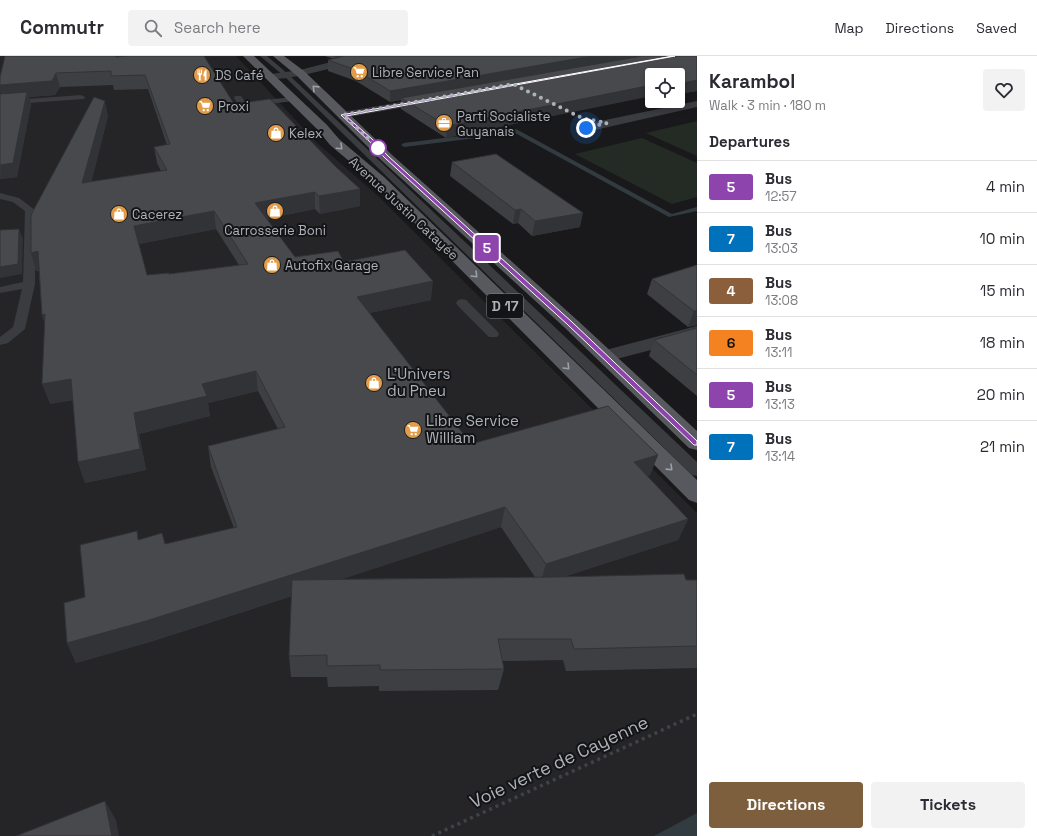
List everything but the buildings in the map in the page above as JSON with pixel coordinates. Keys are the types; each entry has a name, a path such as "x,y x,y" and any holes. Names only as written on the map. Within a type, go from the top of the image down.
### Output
{"main road":[{"name":"Avenue Justin Catayée","path":"248,56 294,99 323,128 328,136 358,161 397,198 547,348 697,494"},
{"name":"Avenue Justin Catayée","path":"278,56 300,73 386,157 696,440"}],"street":[{"path":"271,77 300,73 364,56"},
{"path":"343,115 443,97"},
{"path":"586,128 697,104"},
{"path":"605,356 697,332"}],"lane":[{"path":"263,56 286,75 697,470"},
{"path":"0,104 82,97"},
{"path":"238,98 243,105 294,99"},
{"path":"0,196 16,200 30,210 29,284 19,329 4,340 0,341"},
{"path":"0,290 29,284"},
{"path":"462,303 493,334"}],"path":[{"name":"Voie verte de Cayenne","path":"432,836 697,714"}],"shaded area":[{"path":"0,56 236,56 316,142 378,196 697,513 697,836 0,836"},
{"path":"697,121 697,156 646,133"},
{"path":"642,138 697,163 697,197 672,204 575,154"},
{"path":"697,813 697,836 654,836"}],"waterway":[{"path":"404,145 516,131 671,216 697,209"}],"bus line":[{"name":"5","path":"673,56 343,115 386,157 570,323 697,443"}],"place":[{"name":"Libre Service Pan","path":"359,72"},
{"name":"DS Café","path":"202,75"},
{"name":"Proxi","path":"205,106"},
{"name":"Parti Socialiste Guyanais","path":"444,123"},
{"name":"Kelex","path":"276,133"},
{"name":"Carrosserie Boni","path":"275,211"},
{"name":"Cacerez","path":"119,214"},
{"name":"Autofix Garage","path":"272,265"},
{"name":"L'Univers du Pneu","path":"374,383"},
{"name":"Libre Service William","path":"413,430"}],"route":[{"path":"378,148 343,115 513,84 582,118 607,123 586,128"}]}
